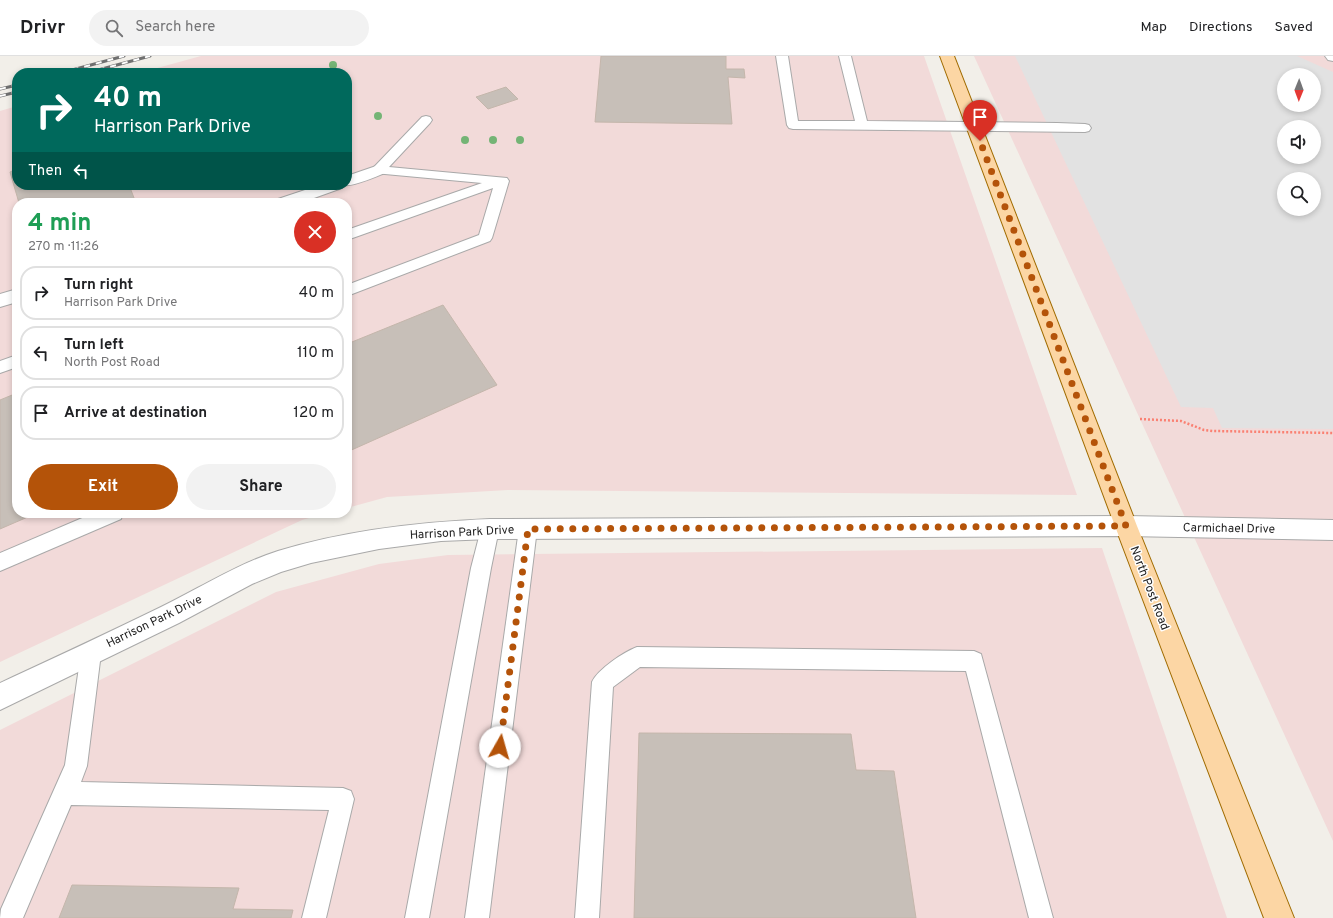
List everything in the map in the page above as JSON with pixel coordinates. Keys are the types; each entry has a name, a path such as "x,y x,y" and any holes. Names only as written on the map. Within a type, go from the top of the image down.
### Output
{"main road":[{"name":"North Post Road","path":"947,56 1126,526 1279,918"}],"street":[{"path":"352,179 379,170"},
{"path":"298,198 322,190"},
{"path":"0,301 12,297"},
{"name":"Harrison Park Drive","path":"0,697 170,615 244,576 278,562 311,553 379,539 441,531 490,528 1126,526"},
{"name":"Carmichael Drive","path":"1126,526 1333,530"}],"lane":[{"path":"782,56 793,125 1004,125 1084,128"},
{"path":"845,56 862,125"},
{"path":"379,170 426,120"},
{"path":"379,170 502,181"},
{"path":"352,233 502,181"},
{"path":"352,289 486,238 502,181"},
{"path":"0,367 12,362"},
{"path":"0,562 102,518"},
{"path":"417,918 481,568 490,528"},
{"path":"477,918 528,529"},
{"path":"10,918 76,766 91,653"},
{"path":"587,918 603,682 637,657 974,661 1041,918"},
{"path":"64,793 343,800 314,918"}],"path":[{"path":"1140,419 1181,421 1204,430 1213,431 1333,433"}],"shaded area":[{"path":"201,56 924,56 1077,495 508,490 387,497 352,507 352,198 12,198 12,518 309,518 302,520 0,662 0,111 12,107 12,190 352,190 352,68 157,68"},
{"path":"974,56 1333,56 1333,841"},
{"path":"1015,56 1297,56 1333,72 1333,429 1222,428 1213,408 1181,407"},
{"path":"1102,548 1227,918 0,918 0,730 276,592 379,564 448,555"}],"building":[{"path":"601,56 726,56 726,69 744,69 745,78 728,77 732,124 595,122"},
{"path":"506,87 518,99 488,109 476,97"},
{"path":"15,190 131,190 134,198 18,198"},
{"path":"443,305 497,385 352,450 352,342"},
{"path":"12,395 12,518 25,518 0,529 0,400"},
{"path":"639,733 851,734 856,770 894,771 916,918 634,918"},
{"path":"72,885 239,888 233,909 293,910 291,918 59,918"}],"railway":[{"path":"80,68 124,56"},
{"path":"106,68 150,56"},
{"path":"0,89 12,86"},
{"path":"0,96 12,93"}],"route":[{"path":"500,747 528,529 1126,526 980,141"}]}
